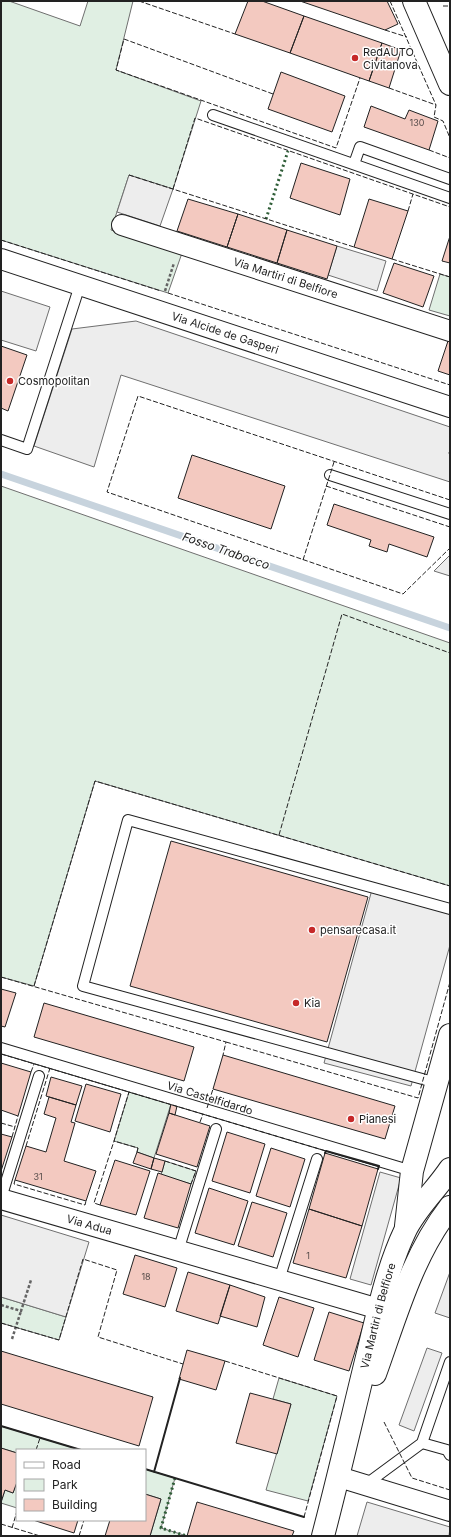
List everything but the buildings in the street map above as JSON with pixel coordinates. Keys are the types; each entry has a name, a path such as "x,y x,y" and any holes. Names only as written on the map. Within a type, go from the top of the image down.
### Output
{"main road":[{"path":"414,1 450,84"},
{"path":"406,1230 412,1171 450,1035"},
{"name":"Via Martiri di Belfiore","path":"323,1536 339,1477 378,1309 394,1260 406,1230 420,1208 450,1169"},
{"name":"Via Martiri di Belfiore","path":"339,1477 411,1275 435,1228 450,1207"}],"street":[{"name":"Via Martiri di Belfiore","path":"122,225 450,331"},
{"name":"Via Alcide de Gasperi","path":"1,259 450,407"},
{"name":"Via Adua","path":"1,1199 378,1309"},
{"path":"339,1477 450,1511"}],"lane":[{"path":"213,115 450,198"},
{"path":"354,164 360,147 450,179"},
{"path":"1,440 27,449 80,285"},
{"path":"330,475 450,514"},
{"path":"437,1083 83,986 128,820 450,909"},
{"name":"Via Castelfidardo","path":"1,1048 412,1171"},
{"name":"Via Adua","path":"1,1199 39,1076"},
{"path":"178,1250 216,1129"},
{"path":"279,1280 317,1159"},
{"path":"365,1485 422,1443 450,1362"},
{"path":"422,1443 447,1450 450,1454"}],"path":[{"path":"12,1339 31,1280"},
{"path":"1,1305 21,1311"}],"green space":[{"path":"1,1 9,1 80,26 88,1 133,1 116,70 201,101 173,189 129,175 111,230 182,253 168,293 1,240"},
{"path":"440,274 450,277 450,316 429,310"},
{"path":"1,486 450,643 450,886 95,781 34,986 1,977"},
{"path":"129,1092 171,1104 154,1158 137,1152 138,1148 114,1141"},
{"path":"165,1161 196,1171 191,1184 161,1175"},
{"path":"1,1297 66,1317 59,1340 1,1323"},
{"path":"279,1378 337,1396 308,1501 266,1490 291,1404 273,1399"},
{"path":"1,1426 78,1449 16,1449 16,1453 1,1448"},
{"path":"146,1469 175,1478 161,1528 187,1536 150,1536 161,1499 146,1494"},
{"path":"16,1485 16,1508 1,1503 5,1490 13,1493"}],"shaded area":[{"path":"129,175 173,189 160,226 117,212"},
{"path":"337,246 386,261 377,291 328,275"},
{"path":"1,291 50,307 36,351 1,340"},
{"path":"136,321 450,427 450,482 121,375 94,467 34,446 72,329"},
{"path":"450,555 450,576 434,571"},
{"path":"373,886 450,907 450,945 411,1086 324,1063"},
{"path":"380,1172 401,1178 371,1285 350,1279"},
{"path":"1,1215 89,1242 66,1317 1,1297"},
{"path":"450,1272 450,1318 435,1313"},
{"path":"427,1348 442,1353 414,1431 399,1425"},
{"path":"367,1502 450,1527 449,1536 357,1536"}],"waterway":[{"name":"Fosso Trabocco","path":"1,474 450,628"}],"hedge":[{"path":"266,219 288,151"},
{"path":"175,1478 161,1528 187,1536"}],"fence":[{"path":"139,1 235,34"},
{"path":"390,1 436,105 434,117 443,121 450,138"},
{"path":"443,6 450,6"},
{"path":"385,30 407,37"},
{"path":"273,94 124,39 116,70 336,148 360,78"},
{"path":"389,88 436,105"},
{"path":"173,189 195,118 450,207"},
{"path":"429,150 450,158"},
{"path":"129,175 354,247"},
{"path":"408,211 413,194"},
{"path":"1,240 161,291"},
{"path":"392,259 450,277"},
{"path":"168,293 450,385"},
{"path":"450,500 138,396 107,492 403,594 450,548"},
{"path":"303,560 334,462"},
{"path":"326,486 450,527"},
{"path":"279,835 342,614 450,653"},
{"path":"34,986 95,781 450,886"},
{"path":"1,977 226,1042 223,1055"},
{"path":"226,1042 418,1098 450,982"},
{"path":"1,1054 129,1092"},
{"path":"31,1072 34,1064"},
{"path":"26,1146 50,1068"},
{"path":"207,1108 213,1089"},
{"path":"137,1152 138,1148 114,1141 129,1092 326,1151"},
{"path":"200,1122 203,1114"},
{"path":"12,1137 18,1116"},
{"path":"1,1123 15,1127"},
{"path":"100,1205 94,1203 114,1141"},
{"path":"165,1161 196,1171 191,1184"},
{"path":"15,1180 14,1184 85,1205 86,1201"},
{"path":"1,1323 59,1340 83,1259 117,1270 98,1337 183,1364"},
{"path":"225,1361 337,1396 304,1517"},
{"path":"384,1422 412,1478 450,1490"},
{"path":"36,1449 40,1438"},
{"path":"12,1528 16,1514"},
{"path":"79,1536 84,1521"},
{"path":"1,1524 40,1536"}],"wall":[{"path":"325,1153 326,1151 379,1166 378,1169"},
{"path":"154,1472 180,1378"},
{"path":"1,1426 78,1449"},
{"path":"146,1469 304,1517"}],"place":[{"name":"RedAUTO Civitanova","path":"355,58"},
{"name":"Cosmopolitan","path":"10,381"},
{"name":"pensarecasa.it","path":"312,930"},
{"name":"Kia","path":"296,1003"},
{"name":"Pianesi","path":"351,1119"}]}
